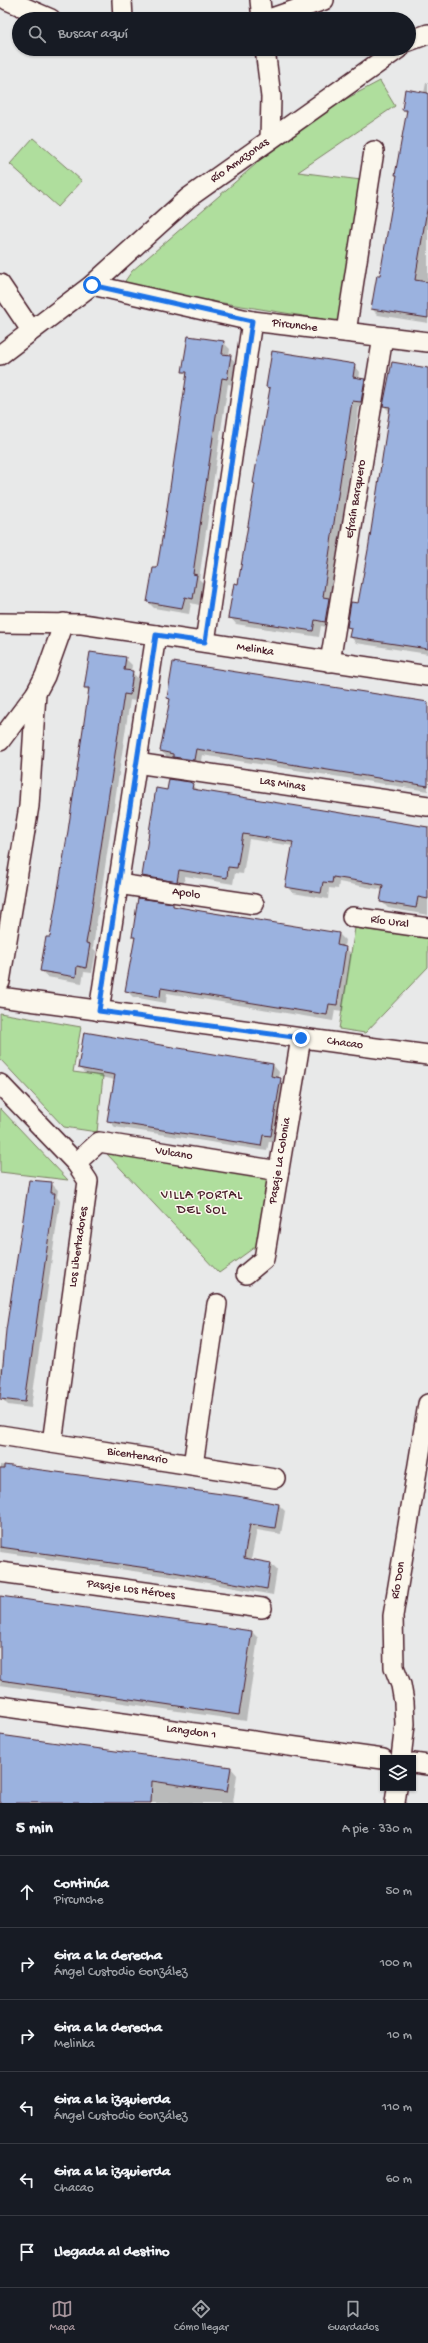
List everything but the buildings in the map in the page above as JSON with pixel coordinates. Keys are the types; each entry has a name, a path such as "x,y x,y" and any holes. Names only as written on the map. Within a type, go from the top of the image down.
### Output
{"street":[{"path":"7,0 35,12"},
{"path":"122,0 123,12"},
{"path":"260,0 261,12"},
{"path":"289,12 324,0"},
{"path":"416,38 428,34"},
{"path":"266,56 271,97 270,139"},
{"name":"Río Amazonas","path":"0,355 92,285 188,198 388,56"},
{"path":"346,332 374,151"},
{"path":"0,284 31,330"},
{"name":"Pircunche","path":"92,285 252,321 428,342"},
{"path":"205,642 252,321"},
{"name":"Efraín Barquero","path":"330,662 383,337"},
{"name":"Melinka","path":"0,623 73,624 205,642 428,676"},
{"path":"0,741 36,693 73,624"},
{"path":"99,1011 156,635"},
{"path":"0,982 29,806 36,693"},
{"name":"Las Minas","path":"136,763 428,806"},
{"name":"Apolo","path":"118,884 254,904"},
{"name":"Río Ural","path":"352,917 428,928"},
{"name":"Chacao","path":"0,996 428,1056"},
{"name":"Pasaje La Colonia","path":"246,1274 264,1259 301,1038"},
{"name":"Los Libertadores","path":"0,1084 76,1163 88,1181 52,1444"},
{"name":"Vulcano","path":"76,1163 99,1142 279,1171"},
{"path":"193,1465 217,1304"},
{"name":"Río Don","path":"402,1755 405,1724 404,1702 401,1685 394,1667 393,1616 400,1562 427,1411"},
{"name":"Bicentenario","path":"0,1435 275,1478"},
{"name":"Pasaje Los Héroes","path":"0,1572 262,1608"},
{"name":"Langdon 1","path":"0,1706 380,1759"},
{"path":"416,1763 428,1765"},
{"path":"395,1803 397,1791"}],"green space":[{"path":"380,81 395,106 298,172 361,180 341,322 130,288 125,281 132,271 256,164 270,139"},
{"path":"33,138 82,181 58,207 10,164"},
{"path":"355,928 428,938 428,967 365,1033 339,1029"},
{"path":"0,1013 81,1027 73,1072 103,1076 97,1132 64,1127 0,1059"},
{"path":"0,1108 68,1180 0,1172"},
{"path":"107,1154 248,1172 266,1176 270,1187 259,1244 219,1273"}],"district":[{"name":"VILLA PORTAL DEL SOL","path":"202,1202"}],"route":[{"path":"92,285 252,321 205,642 156,635 99,1011 301,1038"}]}
